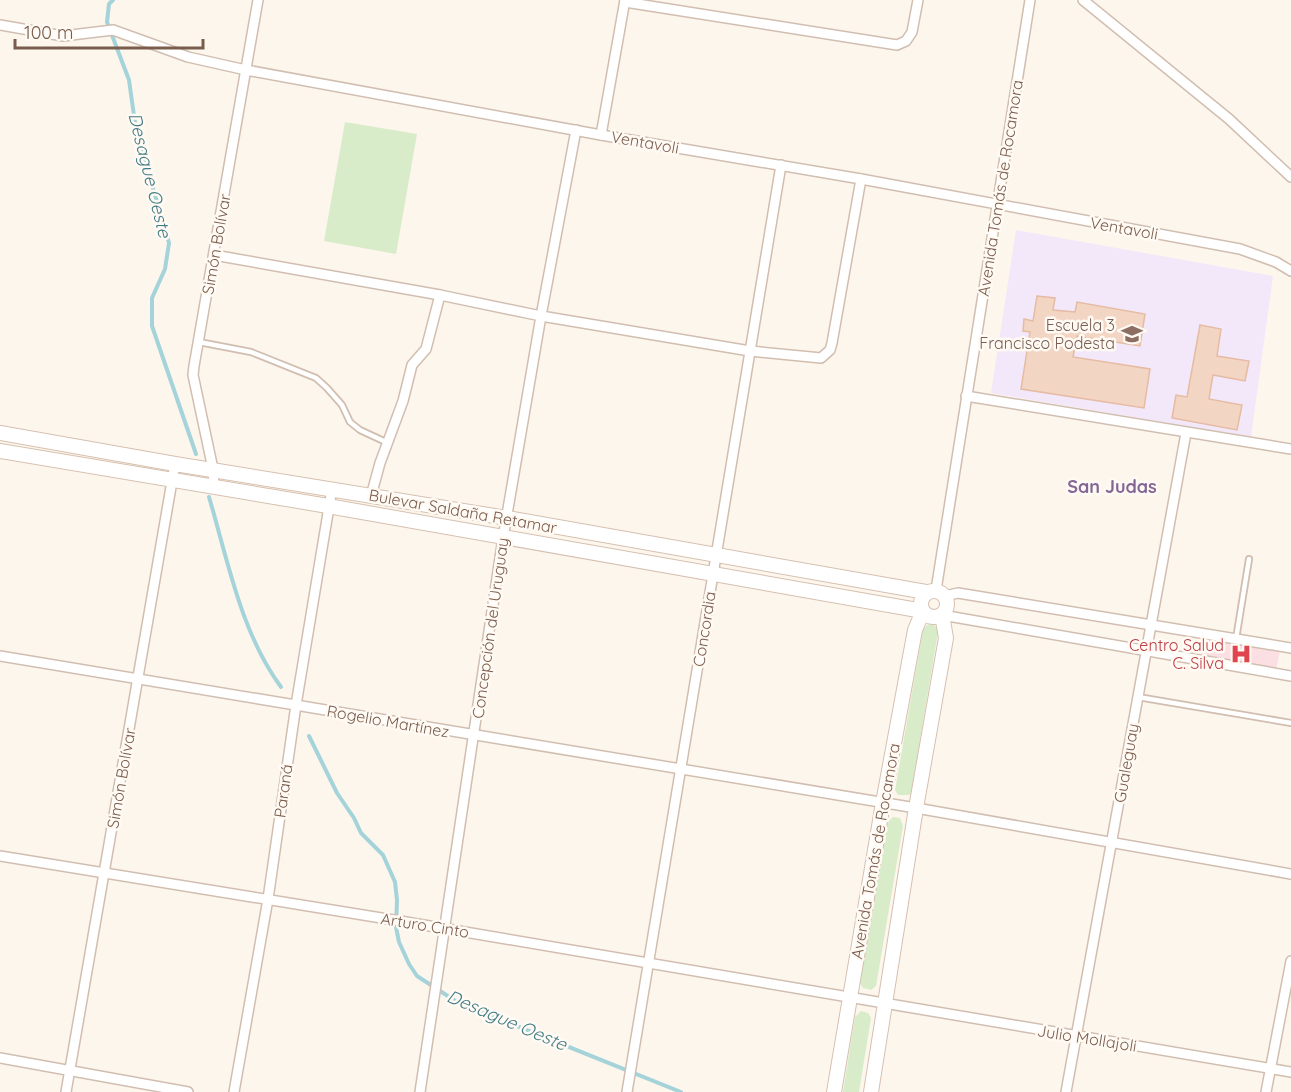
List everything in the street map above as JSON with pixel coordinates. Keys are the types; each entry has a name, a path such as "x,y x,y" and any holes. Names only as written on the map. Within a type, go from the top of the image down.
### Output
{"street":[{"name":"Simón Bolívar","path":"214,488 213,469 193,375 258,0"},
{"path":"602,135 625,1 897,45 906,41 912,32 918,0"},
{"name":"Avenida Tomás de Rocamora","path":"936,593 1030,0"},
{"path":"1083,0 1229,119 1291,177"},
{"name":"Ventavoli","path":"0,25 63,36 108,30 188,57 246,70 1240,249 1276,262 1291,271"},
{"name":"Concepción del Uruguay","path":"420,1092 503,538 576,130"},
{"name":"Concordia","path":"627,1092 781,165"},
{"path":"214,255 440,295 541,316 750,351 821,357 830,350 861,179"},
{"path":"371,495 403,401 412,365 426,349 440,295"},
{"path":"966,396 1291,449"},
{"name":"Bulevar Saldaña Retamar","path":"0,433 936,593 958,593 1291,648"},
{"name":"Gualeguay","path":"1066,1092 1186,433"},
{"name":"Bulevar Saldaña Retamar","path":"0,451 173,482 328,506 923,611 931,617 942,615 1291,676"},
{"name":"Simón Bolívar","path":"66,1092 175,464"},
{"name":"Paraná","path":"234,1092 268,899 296,705 332,489"},
{"path":"923,611 921,601 936,593 947,606 942,615"},
{"name":"Avenida Tomás de Rocamora","path":"834,1092 915,630 923,611"},
{"name":"Avenida Tomás de Rocamora","path":"871,1092 916,808 946,638 942,615"},
{"name":"Rogelio Martínez","path":"0,656 138,677 916,808 1291,874"},
{"name":"Arturo Cinto","path":"0,856 850,997"},
{"path":"1266,1092 1291,961"},
{"name":"Julio Mollajoli","path":"850,997 1291,1072"},
{"path":"0,1058 188,1092"}],"lane":[{"path":"198,342 251,352 316,378 342,405 351,422 360,430 388,443"},
{"path":"1236,639 1249,559"},
{"path":"1138,696 1291,723"}],"shaded area":[{"name":"Escuela 3 Francisco Podesta","path":"1016,230 1273,276 1251,437 991,393"},
{"name":"Centro Salud C. Silva","path":"1206,639 1280,651 1276,670 1202,656"}],"green space":[{"path":"345,122 417,134 396,254 324,241"},
{"path":"932,623 938,632 911,793 898,795 895,790 923,630"},
{"path":"893,817 900,818 903,826 876,986 871,990 863,988 860,983 887,823"},
{"path":"861,1011 868,1013 871,1018 859,1092 843,1092 855,1017"}],"building":[{"path":"1037,296 1055,298 1053,310 1075,312 1077,302 1145,314 1140,346 1077,336 1073,357 1150,369 1144,408 1021,389 1030,332 1023,331 1024,319 1033,321"},
{"path":"1200,325 1221,329 1217,356 1249,361 1245,381 1213,375 1209,399 1242,405 1237,430 1172,418 1176,395 1187,397"}],"waterway":[{"name":"Desague Oeste","path":"113,0 109,4 107,22 129,80 136,130 169,243 165,269 152,298 152,326 196,454"},
{"name":"Desague Oeste","path":"209,497 246,620 267,666 281,687"},
{"name":"Desague Oeste","path":"309,736 337,793 361,833 383,855 395,882 396,927 399,942 417,976 457,1002 681,1092"}],"place":[{"name":"Escuela 3 Francisco Podesta","path":"1132,334"},
{"name":"Centro Salud C. Silva","path":"1241,654"}],"district":[{"name":"San Judas","path":"1112,486"}]}
